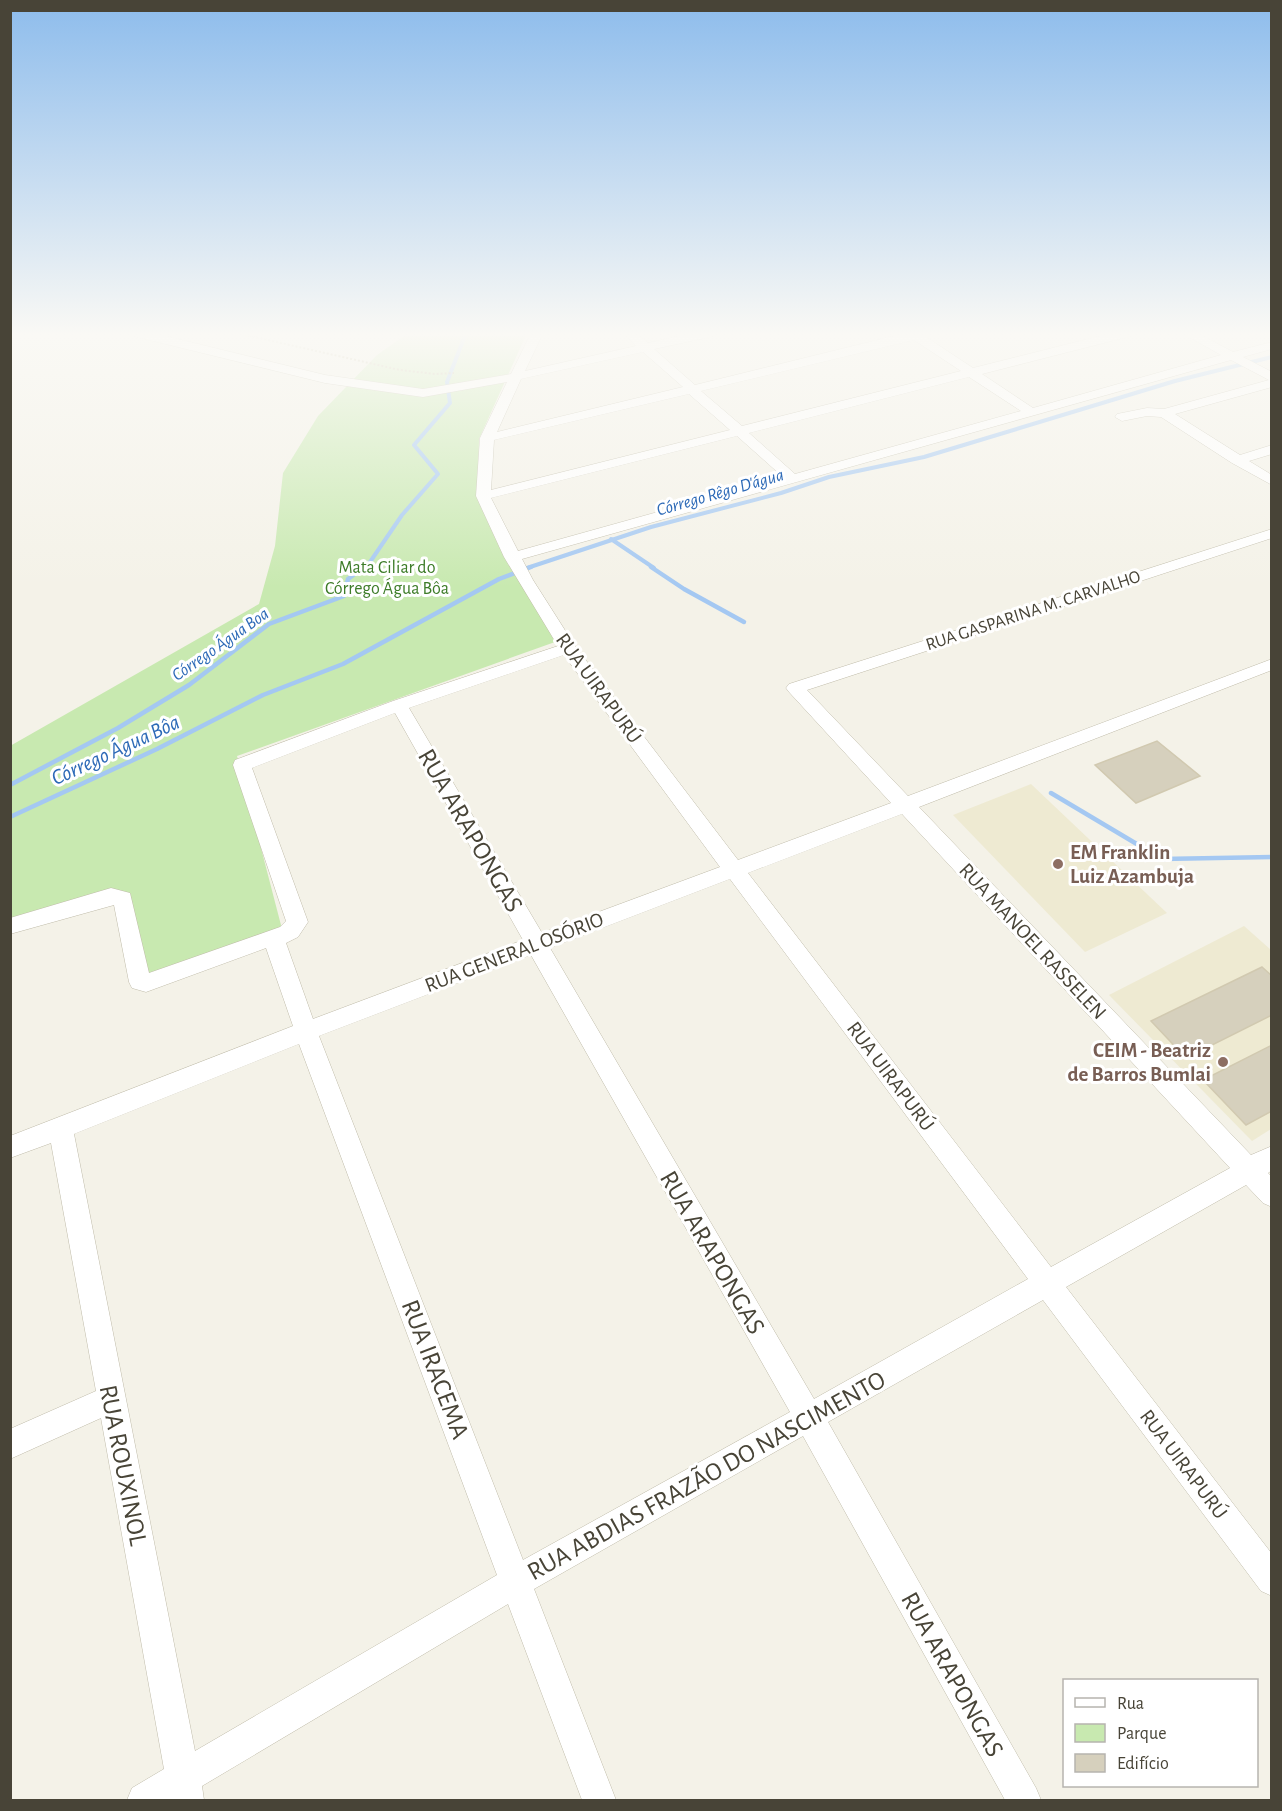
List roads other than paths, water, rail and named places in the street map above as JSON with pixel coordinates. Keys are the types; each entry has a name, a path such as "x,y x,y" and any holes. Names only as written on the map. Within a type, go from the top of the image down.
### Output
{"street":[{"path":"496,418 487,438 483,496 793,418"},
{"path":"487,438 573,418"},
{"path":"724,418 792,478"},
{"path":"518,568 792,478 1011,418"},
{"path":"1171,418 1272,481"},
{"path":"1236,460 1272,449"},
{"name":"RUA UIRAPURÚ","path":"483,496 518,568 568,648 1272,1580"},
{"name":"RUA GASPARINA M. CARVALHO","path":"795,688 1272,532"},
{"path":"10,926 111,896 119,897 123,899 140,982 146,983 284,936 293,929 297,922 242,765 408,702 568,648"},
{"name":"RUA GENERAL OSÓRIO","path":"11,1141 61,1130 306,1031 905,806 1272,664"},
{"name":"RUA MANOEL RASSELEN","path":"795,688 905,806 1260,1164 1272,1195"},
{"name":"RUA ARAPONGAS","path":"408,702 536,944 809,1418 1024,1800"},
{"name":"RUA IRACEMA","path":"273,938 306,1031 599,1800"},
{"name":"RUA ROUXINOL","path":"61,1130 185,1790"},
{"name":"RUA ABDIAS FRAZÃO DO NASCIMENTO","path":"144,1800 185,1790 517,1581 1260,1164"},
{"path":"10,1444 111,1398"}],"waterway":[{"name":"Córrego Água Boa","path":"362,568 370,562 402,515 438,474 414,445 438,418"},
{"name":"Córrego Rêgo D'água","path":"612,540 651,527 781,493 829,477 924,457 1054,418"},
{"name":"Córrego Rêgo D'água","path":"527,568 612,540"},
{"path":"612,540 654,568"},
{"name":"Córrego Água Boa","path":"10,785 118,728 189,685 269,624 344,596 348,579 364,567"},
{"name":"Córrego Rêgo D'água","path":"10,817 157,749 263,695 343,664 499,579 531,567"},
{"path":"651,567 684,589 744,622"},
{"path":"1051,793 1162,859 1272,857"}],"place":[{"name":"EM Franklin Luiz Azambuja","path":"1058,864"},
{"name":"CEIM - Beatriz de Barros Bumlai","path":"1223,1062"}],"park label":[{"name":"Mata Ciliar do Córrego Água Bôa","path":"387,577"}],"water label":[{"name":"Córrego Água Bôa","path":"115,749"}]}
